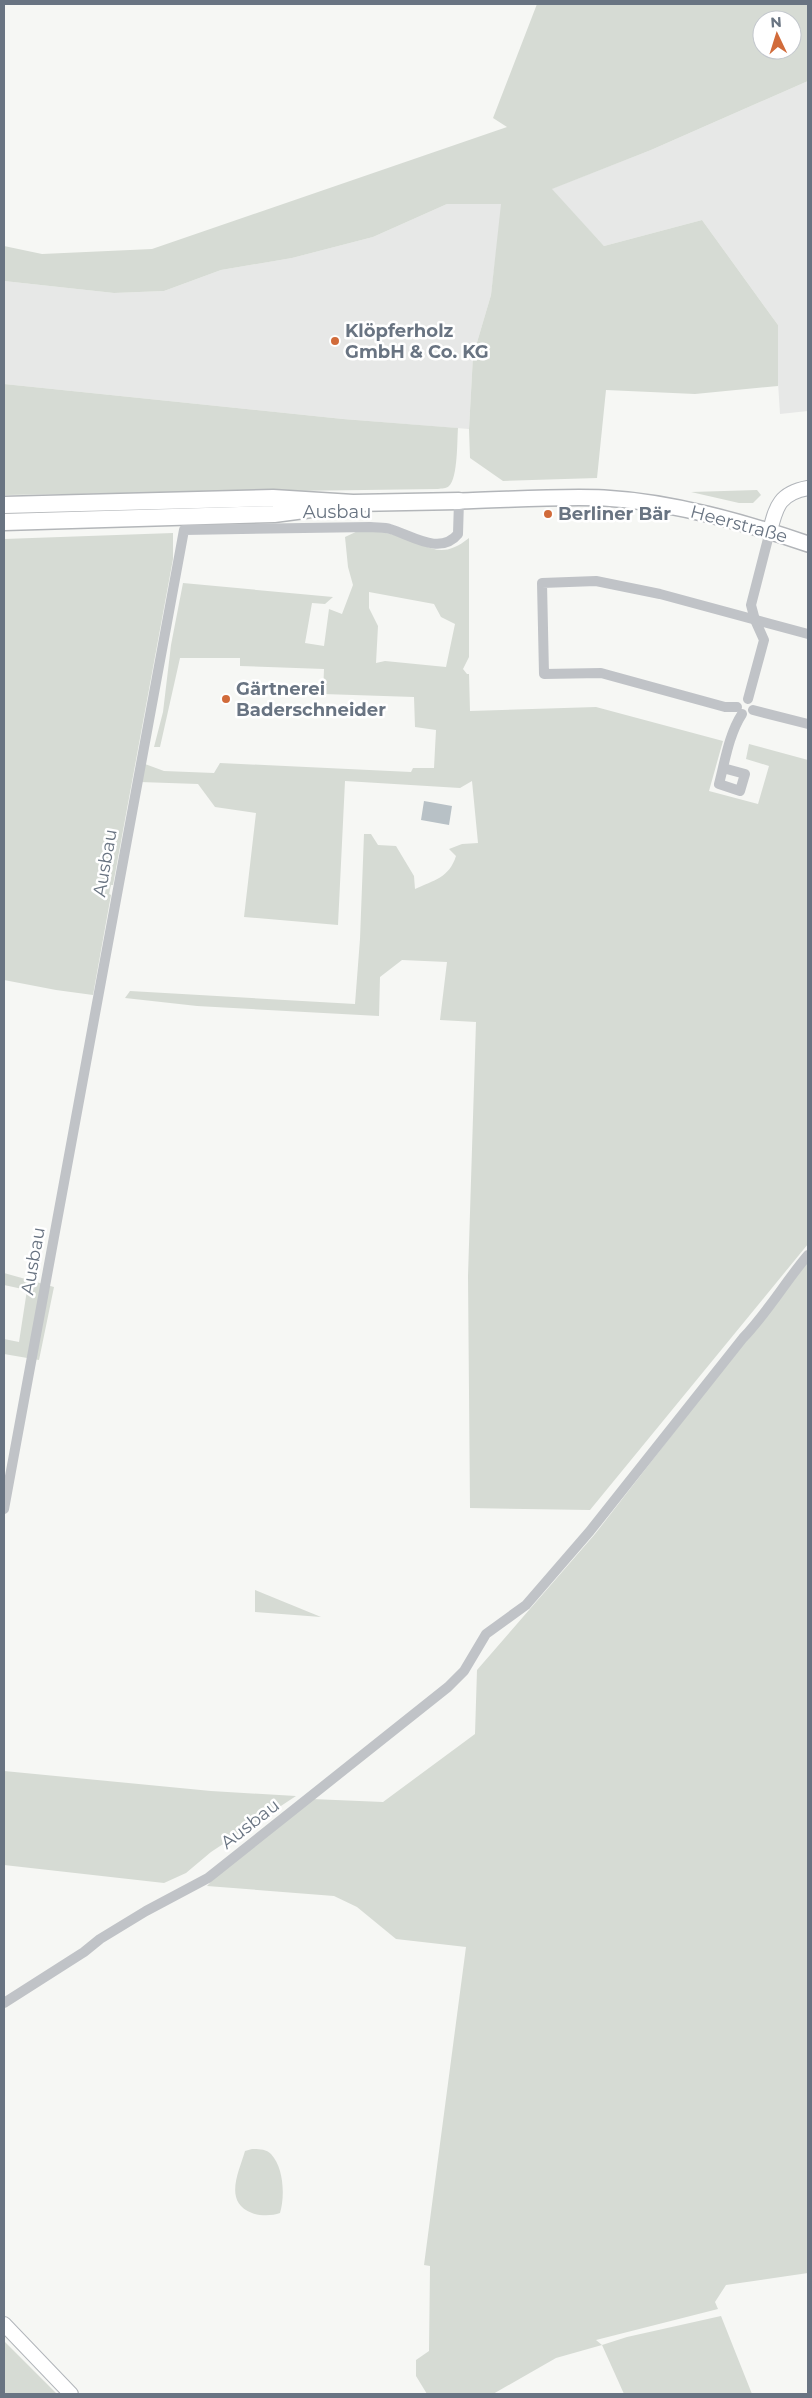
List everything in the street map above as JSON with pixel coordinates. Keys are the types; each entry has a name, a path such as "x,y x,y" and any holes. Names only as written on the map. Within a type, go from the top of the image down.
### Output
{"highway":[{"path":"4,505 273,498 353,503 459,501"},
{"path":"4,522 274,514 353,503"}],"main road":[{"path":"770,531 778,503 792,493 808,488"},
{"name":"Heerstraße","path":"459,501 563,498 620,500 673,507 770,531 808,544"},
{"path":"4,2324 71,2394"}],"street":[{"name":"Ausbau","path":"4,1509 184,530 370,527 388,529 429,543 441,544 448,542 458,534 459,501"},
{"path":"748,700 764,640 755,620 751,604 770,531"},
{"path":"753,710 748,714 601,673 544,674 542,584 596,581 660,594 808,634"},
{"path":"748,700 752,704 753,710"},
{"path":"723,768 740,701 748,700"},
{"path":"753,710 808,724"},
{"name":"Ausbau","path":"4,2003 123,1925 208,1878 448,1687 464,1671 486,1634 526,1605 590,1530 743,1338 764,1316 788,1278 808,1255"}],"shaded area":[{"path":"537,4 808,4 808,81 651,150 552,189 604,246 702,220 778,325 778,386 695,394 606,390 597,478 503,481 470,458 469,429 473,356 491,295 501,204 447,204 373,237 292,258 221,270 164,291 114,293 4,281 4,246 42,254 152,249 507,127 493,118"},
{"path":"808,81 808,411 780,414 777,367 778,325 702,220 604,246 551,189 651,150"},
{"path":"447,204 502,204 491,295 473,356 469,429 343,419 4,384 4,281 114,293 164,291 221,270 292,258 373,237"},
{"path":"4,384 343,419 458,428 454,475 449,486 438,489 4,495"},
{"path":"757,490 761,495 753,503 739,503 691,492"},
{"path":"360,530 379,532 409,539 434,549 442,550 459,545 469,538 469,657 463,669 469,674 470,711 596,707 723,741 709,791 758,804 769,766 746,759 749,744 808,760 808,1244 590,1510 470,1508 468,1276 476,1022 440,1020 447,962 402,960 380,977 379,1016 197,1006 125,998 130,991 355,1004 360,939 364,834 371,834 378,845 396,846 414,876 415,889 445,874 456,856 449,849 462,844 478,843 472,781 460,788 345,781 338,925 244,917 256,813 215,807 198,784 140,782 145,764 164,771 214,773 220,763 411,772 413,768 434,768 436,730 415,727 414,697 323,694 324,669 240,666 240,658 180,658 160,747 154,747 163,712 171,645 183,583 333,597 325,604 312,603 305,643 324,646 329,609 342,614 353,585 348,567 345,537","holes":["369,592 434,604 441,617 455,624 446,667 385,661 376,663 378,626 369,608"]},
{"path":"173,533 173,559 113,885 111,885 109,894 111,895 93,995 4,980 4,539"},
{"path":"424,801 452,806 449,825 421,820"},
{"path":"808,1260 808,2273 726,2285 715,2302 718,2309 596,2340 602,2345 556,2358 493,2394 427,2394 416,2376 416,2360 429,2351 430,2266 424,2265 466,1947 396,1939 357,1907 334,1896 207,1886 219,1873 312,1799 383,1802 475,1734 477,1670 595,1534"},
{"path":"4,1273 54,1287 39,1360 4,1354 4,1339 19,1342 27,1290 4,1285"},
{"path":"255,1590 321,1617 255,1612"},
{"path":"4,1771 211,1791 296,1796 211,1852 186,1873 164,1883 4,1865"},
{"path":"252,2149 269,2152 279,2167 283,2191 280,2213 270,2215 255,2214 243,2208 238,2202 235,2194 237,2177 245,2151"},
{"path":"721,2316 752,2394 624,2394 602,2345 627,2337"},
{"path":"4,2341 57,2394 4,2394"}],"place":[{"name":"Klöpferholz GmbH & Co. KG","path":"335,341"},
{"name":"Berliner Bär","path":"548,514"},
{"name":"Gärtnerei Baderschneider","path":"226,699"}]}
